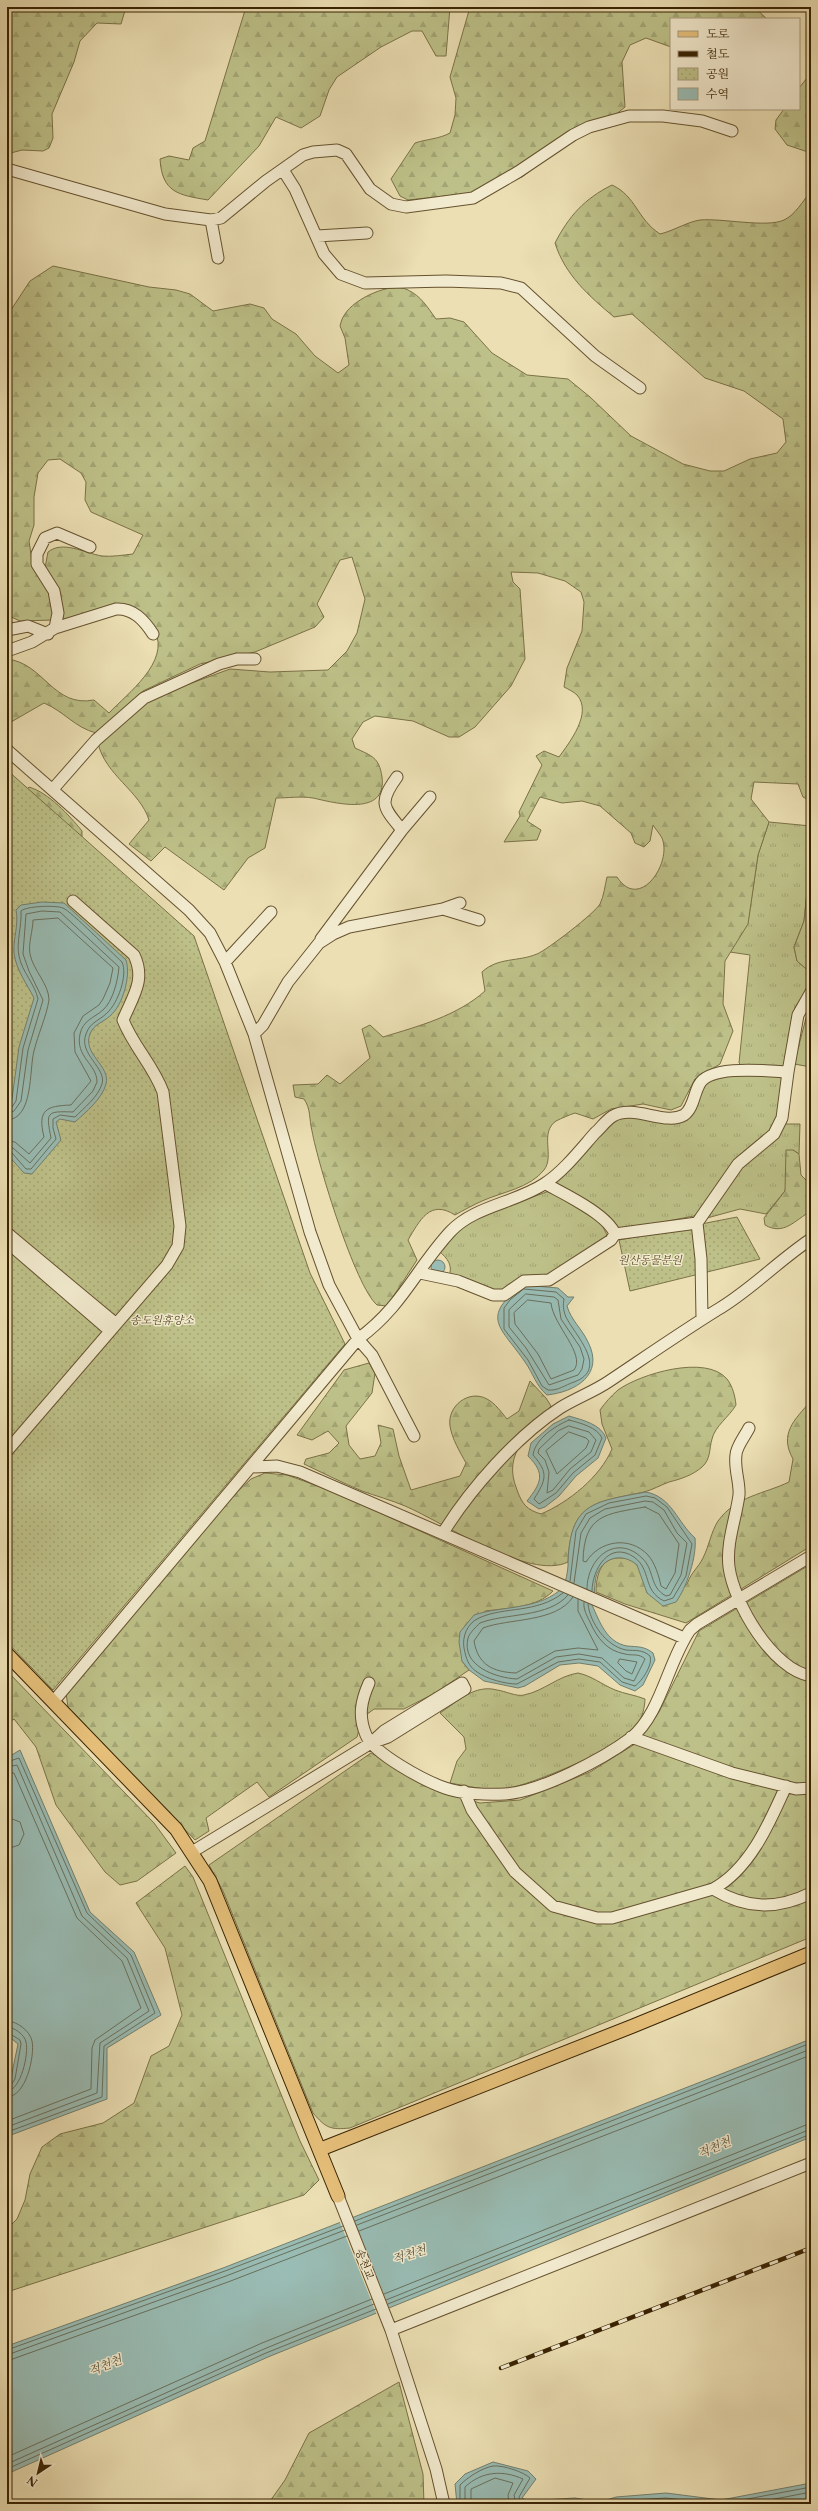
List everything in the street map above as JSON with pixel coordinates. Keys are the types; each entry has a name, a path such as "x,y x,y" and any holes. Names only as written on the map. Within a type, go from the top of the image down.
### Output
{"main road":[{"path":"7,1654 176,1829 210,1881 321,2149 339,2199"},
{"path":"321,2149 633,2026 811,1953"}],"street":[{"path":"7,170 165,214 211,220 221,218 303,155 313,152 337,150 346,154 354,163 357,172 370,189 391,204 406,207 473,198 501,183 573,135 589,127 628,116 663,116 702,121 732,131"},
{"path":"283,170 295,189 324,254 341,274 365,283 409,280 446,281 501,283 521,288 595,356 640,388"},
{"path":"211,220 218,258"},
{"path":"317,236 367,233"},
{"path":"52,631 58,613 54,591 37,564 37,554 45,538 57,533 90,547"},
{"path":"7,651 52,631 116,609 125,609 139,617 153,634"},
{"path":"7,630 28,626 52,631"},
{"path":"53,789 96,740 144,698 219,664 237,659 255,659"},
{"path":"7,750 189,910 210,933 225,962 254,1034 310,1232 329,1285 358,1339 372,1355 414,1436"},
{"path":"397,777 385,796 384,804 387,812 402,830"},
{"path":"254,1034 263,1025 288,982 319,943 402,830 430,798"},
{"path":"7,1451 112,1327 167,1265 178,1246 180,1226 163,1092 156,1073 130,1037 123,1020 140,981 139,967 134,955 73,901"},
{"path":"319,943 349,927 443,909 460,903"},
{"path":"443,909 479,920"},
{"path":"225,962 272,912"},
{"path":"702,1318 701,1259 697,1223 738,1164 774,1134 782,1118 798,1015 811,992"},
{"path":"53,1702 358,1339 389,1312 420,1273 435,1250 458,1224 527,1194 546,1184 615,1115 632,1112 680,1116 689,1109 699,1084 704,1078 714,1074 730,1071 788,1072"},
{"path":"546,1184 600,1218 613,1228 615,1234"},
{"path":"420,1273 458,1281 493,1295 504,1295 524,1281 549,1280 611,1240 615,1234 697,1223"},
{"path":"7,1233 112,1327"},
{"path":"443,1533 457,1511 505,1456 534,1427 561,1407 606,1383 757,1282 789,1254 811,1239"},
{"path":"7,1242 112,1327"},
{"path":"749,1428 736,1454 739,1494 732,1527 729,1567 738,1599 757,1632 776,1657 800,1674 811,1676"},
{"path":"251,1467 277,1466 300,1472 684,1638"},
{"path":"369,1683 361,1701 360,1713 366,1735 371,1743 395,1761 431,1782 447,1789 505,1794 532,1788 580,1768 631,1737 648,1718 684,1638 697,1624 811,1556"},
{"path":"192,1852 371,1743 384,1731 462,1683 465,1689 388,1737 371,1743"},
{"path":"631,1737 725,1770 796,1789 811,1788"},
{"path":"464,1791 472,1810 515,1872 553,1906 597,1918 612,1918 714,1889 724,1883 766,1833 786,1786"},
{"path":"714,1889 729,1898 771,1906 797,1900 811,1893"},
{"path":"390,2328 811,2163"},
{"name":"송천교","path":"339,2199 390,2328 436,2469 444,2504"}],"green space":[{"path":"7,7 126,7 121,24 97,23 80,41 74,62 52,114 53,138 49,148 43,151 22,150 7,154"},
{"path":"246,7 450,7 446,56 436,56 422,31 412,31 381,47 337,77 329,90 320,116 301,128 276,117 259,146 208,200 181,194 168,186 161,170 160,159 169,156 189,160 193,148 205,141"},
{"path":"470,7 754,7 766,18 670,18 670,47 646,38 630,45 622,62 625,107 614,116 591,124 522,177 473,193 408,200 400,196 391,179 415,143 442,137 450,133 455,115 456,98 450,77"},
{"path":"811,73 811,153 787,145 775,129 776,120 783,110 800,110 800,87"},
{"path":"612,185 632,201 646,222 660,234 700,220 767,223 784,220 792,215 811,191 811,801 803,797 798,784 754,782 751,799 769,822 758,855 748,924 725,961 723,1004 733,1031 720,1064 695,1079 681,1106 671,1110 643,1104 611,1109 593,1119 575,1113 556,1121 548,1132 547,1164 538,1176 524,1185 482,1201 455,1215 439,1209 432,1211 422,1219 408,1240 417,1260 387,1306 377,1305 368,1293 348,1250 329,1196 312,1131 308,1107 304,1099 295,1097 293,1085 318,1084 327,1075 340,1084 370,1058 362,1029 370,1025 383,1037 450,1014 474,1000 485,991 482,972 488,967 501,962 537,954 581,923 600,904 607,877 617,877 626,886 634,889 643,887 651,881 662,862 664,851 663,841 653,825 650,841 644,847 635,843 631,833 600,806 582,801 562,803 540,797 527,821 541,830 537,840 504,842 520,816 519,812 542,765 536,756 544,751 559,757 578,728 581,719 581,702 576,694 564,687 567,668 582,631 584,602 581,592 565,581 538,573 511,572 513,582 520,589 525,659 511,686 475,727 459,737 449,737 413,721 375,716 363,722 352,739 355,748 370,755 379,765 382,777 381,790 376,798 368,803 346,804 308,797 276,798 265,848 248,858 224,890 165,847 151,861 129,844 149,820 145,810 131,791 115,774 102,754 98,743 153,697 230,669 270,672 328,670 347,651 357,633 365,599 352,557 340,560 317,604 324,617 315,627 255,652 200,664 143,691 96,733 75,723 44,703 11,722 7,722 7,659 20,662 30,668 58,692 68,698 80,701 94,700 109,713 145,676 157,654 158,643 154,628 136,610 60,622 45,568 48,552 60,547 67,547 102,556 133,554 143,535 91,512 85,500 86,482 81,473 60,459 48,460 38,473 34,497 34,525 29,541 33,567 51,593 53,620 20,621 7,615 7,316 30,281 53,266 149,287 176,290 190,294 213,311 250,304 264,308 272,319 296,334 315,356 338,373 349,365 345,338 340,326 342,318 350,308 364,297 383,290 401,288 408,290 417,296 436,319 450,318 464,322 492,353 527,375 568,379 590,397 631,436 683,464 710,471 724,471 750,459 777,453 786,442 783,419 744,391 705,378 632,314 614,317 587,293 571,275 559,255 555,243 560,233 578,209 593,196"},
{"name":"송도원휴양소","path":"7,770 194,936 310,1273 345,1344 53,1690 7,1642"},
{"path":"29,787 44,794 58,805 82,831 82,837 7,810"},
{"path":"769,822 811,826 811,853 804,921 794,947 797,961 811,973 811,986 795,1007 786,1065 783,1068 742,1066 739,1063 750,955 730,952 748,922 758,855"},
{"path":"811,853 811,973 797,961 794,947 804,921"},
{"path":"811,999 811,1067 794,1064"},
{"path":"735,1074 779,1076 783,1078 779,1120 694,1216 620,1230 554,1183 609,1123 621,1116 678,1120 710,1079"},
{"path":"784,1124 800,1124 799,1154 793,1150 785,1191 766,1214 740,1209 707,1218 714,1205 741,1168"},
{"path":"786,1150 793,1150 799,1154 801,1175 811,1185 811,1211 789,1226 778,1229 765,1225 764,1218 785,1191"},
{"path":"549,1191 601,1223 607,1235 603,1242 547,1278 498,1292 449,1277 449,1262 439,1251 454,1233 468,1221"},
{"name":"원산동물분원","path":"737,1217 760,1259 630,1291 619,1240"},
{"path":"369,1363 375,1373 372,1393 346,1426 349,1445 360,1459 375,1456 381,1443 378,1425 393,1429 399,1456 411,1490 460,1476 466,1463 452,1436 450,1419 452,1412 461,1401 473,1396 480,1396 496,1406 507,1419 519,1411 530,1381 546,1398 551,1406 521,1444 513,1464 513,1476 523,1503 532,1511 541,1514 573,1496 592,1479 607,1459 612,1449 602,1424 600,1410 615,1392 628,1384 641,1378 673,1369 689,1367 704,1368 717,1372 727,1379 731,1385 736,1405 716,1430 712,1439 707,1461 702,1467 678,1480 647,1491 598,1503 580,1516 574,1527 570,1542 568,1562 551,1566 531,1564 509,1557 486,1547 405,1506 362,1491 304,1464 306,1459 329,1453 339,1443 328,1431 312,1440 297,1435 344,1370"},
{"path":"811,1401 811,1546 686,1623 625,1604 596,1592 597,1579 601,1568 609,1560 615,1558 628,1559 636,1564 642,1574 647,1593 687,1584 703,1558 718,1521 725,1513 742,1501 789,1482 793,1459 789,1450 788,1435 794,1421"},
{"path":"265,1473 287,1475 329,1490 553,1591 539,1601 530,1604 485,1611 462,1661 469,1670 435,1693 404,1709 374,1709 362,1718 357,1737 269,1797 257,1782 206,1818 209,1831 195,1840 68,1707 66,1693 237,1492 251,1479"},
{"path":"811,1564 811,1937 350,2128 333,2128 321,2122 313,2113 223,1891 209,1865 371,1753 441,1792 480,1803 520,1800 590,1772 635,1744 647,1729 659,1712 699,1631"},
{"path":"7,1671 154,1823 176,1853 137,1881 120,1885 105,1872 56,1805 36,1747 14,1719 7,1724"},
{"path":"578,1673 592,1678 615,1690 645,1699 643,1712 638,1725 629,1734 615,1744 576,1764 518,1786 505,1789 491,1789 450,1783 457,1761 466,1749 464,1737 440,1713 474,1691 489,1689 524,1695 564,1677"},
{"path":"185,1866 193,1877 300,2141 319,2180 304,2195 7,2292 7,2229 17,2219 25,2200 30,2174 42,2147 60,2134 103,2123 134,2103 151,2056 169,2046 182,2015 165,1948 136,1903"},
{"path":"399,2382 423,2474 424,2504 268,2504 285,2480 309,2433"}],"water":[{"path":"42,902 64,903 126,960 127,982 122,998 115,1011 96,1026 90,1034 90,1048 104,1071 106,1078 104,1090 93,1105 75,1122 60,1119 56,1122 61,1140 32,1174 24,1173 7,1154 7,1107 12,1099 19,1047 34,998 19,971 15,959 14,947 17,921 16,910 21,905"},
{"path":"438,1260 443,1262 445,1267 443,1272 438,1274 433,1272 431,1267 433,1262"},
{"path":"523,1285 558,1288 568,1297 574,1297 567,1306 571,1316 588,1342 592,1354 593,1364 590,1372 577,1386 568,1390 547,1395 537,1384 528,1366 502,1331 498,1323 498,1315 501,1306 509,1296"},
{"path":"569,1416 596,1426 604,1433 606,1438 598,1458 576,1476 559,1496 545,1507 539,1509 527,1501 536,1489 540,1478 534,1462 528,1456 531,1443 553,1424"},
{"path":"646,1492 662,1499 674,1511 695,1538 693,1562 684,1588 676,1602 663,1606 647,1593 637,1565 625,1559 613,1559 608,1561 599,1570 596,1577 592,1605 601,1624 609,1636 614,1640 627,1646 644,1648 653,1653 655,1660 643,1685 635,1691 620,1685 598,1666 579,1663 560,1665 525,1686 518,1688 484,1681 469,1670 462,1661 459,1642 460,1632 474,1615 529,1605 550,1597 559,1591 566,1580 569,1545 573,1529 579,1518 587,1509 598,1503"},
{"path":"20,1750 90,1912 134,1952 161,2015 107,2048 107,2099 11,2135 10,2207 7,2213 7,2085 11,2078 18,2044 7,2035 7,1836 9,1833 7,1758"},
{"name":"적천천","path":"811,2039 811,2137 268,2357 7,2474 7,2346 223,2268"},
{"path":"493,2462 528,2471 536,2479 522,2498 528,2501 575,2498 600,2502 616,2497 666,2493 721,2500 811,2483 811,2504 457,2504 455,2484 465,2474"}],"pier":[{"path":"352,2215 390,2310 377,2315 339,2220"}],"railway":[{"path":"501,2368 811,2248"}]}
